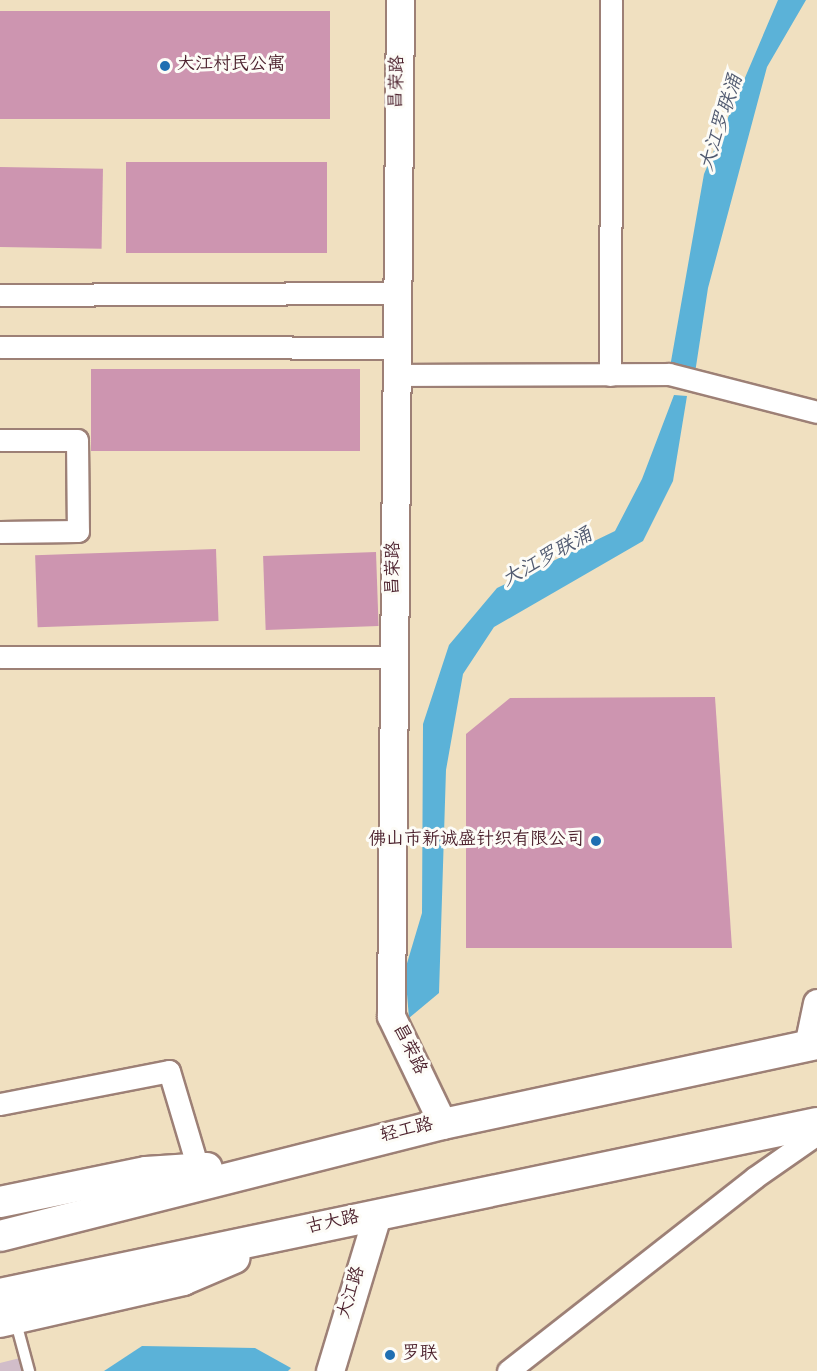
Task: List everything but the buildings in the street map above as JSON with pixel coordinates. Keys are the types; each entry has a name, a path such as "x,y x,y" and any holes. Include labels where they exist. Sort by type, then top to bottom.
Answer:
{"main road":[{"name":"轻工路","path":"0,1236 282,1162 443,1124 813,1045"},
{"path":"377,1215 817,1123"},
{"path":"0,1202 146,1172 282,1162"},
{"name":"古大路","path":"289,1234 377,1215"},
{"path":"0,1294 289,1234"},
{"path":"7,1321 183,1280 289,1234"}],"street":[{"name":"昌荣路","path":"400,0 391,1016 443,1124"},
{"path":"610,375 611,0"},
{"path":"0,295 398,293"},
{"path":"0,347 397,348"},
{"path":"397,375 669,374 817,412"},
{"path":"0,440 78,440 78,531 0,532"},
{"path":"0,657 394,657"},
{"path":"813,1045 817,1003"},
{"path":"0,1104 169,1071 198,1168"},
{"path":"508,1371 754,1178 817,1134"},
{"name":"大江路","path":"330,1371 377,1215"}],"lane":[{"path":"7,1321 29,1371"}],"shaded area":[{"path":"20,1358 29,1371 0,1371 0,1363"}],"water":[{"path":"778,0 806,0 767,67 708,288 695,373 670,367 704,174"},
{"path":"674,395 687,396 673,481 643,541 494,627 463,674 446,770 439,993 409,1018 405,970 422,913 423,724 449,645 497,588 615,531 642,479"},
{"path":"142,1346 255,1348 291,1368 288,1371 104,1371"}],"place":[{"name":"大江村民公寓","path":"165,66"},
{"name":"佛山市新诚盛针织有限公司","path":"596,841"},
{"name":"罗联","path":"390,1355"}],"water label":[{"name":"大江罗联涌","path":"723,123"},
{"name":"大江罗联涌","path":"548,559"}]}
